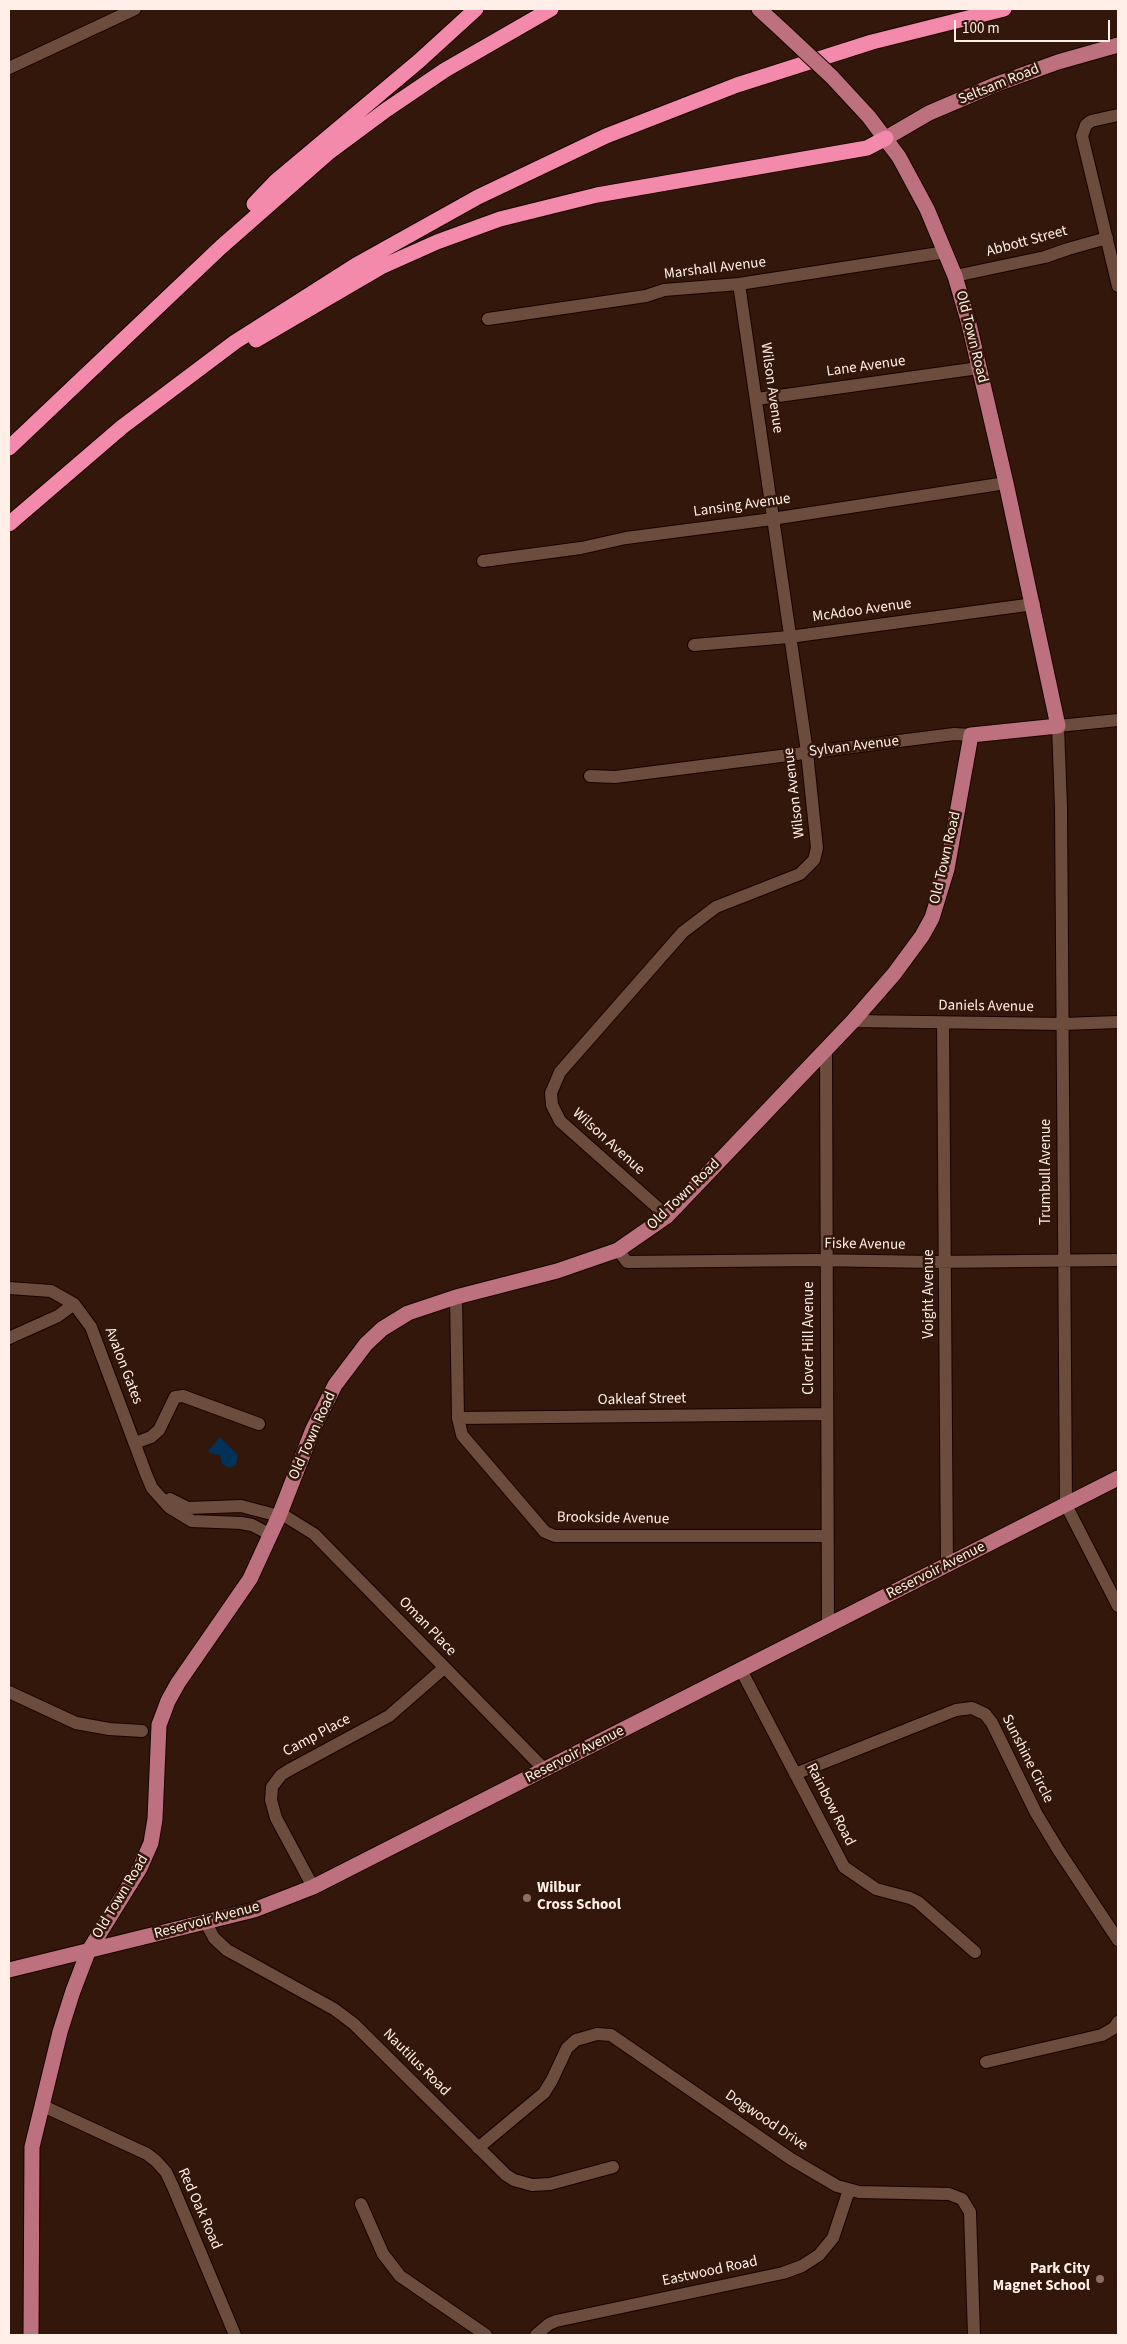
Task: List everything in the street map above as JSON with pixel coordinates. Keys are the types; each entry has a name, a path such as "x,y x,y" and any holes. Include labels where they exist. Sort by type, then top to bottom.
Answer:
{"highway":[{"path":"195,272 252,205 276,181 420,61 476,9"},
{"path":"9,448 273,199 357,131 445,70 551,9"},
{"path":"9,524 67,472 150,405 236,342 340,274 447,213 574,150 688,103 771,73 872,42 1004,9"},
{"path":"150,405 352,283 408,255 469,230 530,210 572,200 867,148 886,138"}],"main road":[{"name":"Old Town Road","path":"759,9 832,77 886,138 916,186 946,252 955,276 979,368 1034,604 1058,726"},
{"name":"Seltsam Road","path":"886,138 929,113 997,84 1058,62 1118,44"},
{"name":"Sylvan Avenue","path":"970,735 1058,726"},
{"name":"Old Town Road","path":"31,2335 32,2147 60,2032 88,1952 140,1868 151,1843 155,1819 159,1726 168,1701 178,1683 250,1579 280,1514 322,1409 335,1385 366,1344 382,1329 408,1313 456,1297 557,1271 618,1250 667,1216 853,1021 909,956 932,918 947,869 970,735"},
{"name":"Reservoir Avenue","path":"9,1970 254,1910 312,1887 1118,1478"}],"street":[{"path":"9,68 135,9"},
{"path":"1118,115 1095,119 1086,125 1083,130 1083,142 1118,286"},
{"name":"Abbott Street","path":"955,276 1045,257 1107,238"},
{"name":"Marshall Avenue","path":"488,319 646,296 664,290 739,284 946,252"},
{"name":"Wilson Avenue","path":"667,1216 560,1121 552,1105 553,1086 560,1072 676,940 694,923 716,907 800,874 814,860 817,834 807,752 739,284"},
{"name":"Lane Avenue","path":"757,399 979,368"},
{"name":"Lansing Avenue","path":"483,560 581,548 626,538 772,519 1006,483"},
{"name":"McAdoo Avenue","path":"694,645 790,637 1034,604"},
{"name":"Sylvan Avenue","path":"1058,726 1118,720"},
{"name":"Trumbull Avenue","path":"1058,726 1063,1024 1066,1505 1118,1606"},
{"name":"Sylvan Avenue","path":"590,776 615,777 954,734 970,735"},
{"name":"Daniels Avenue","path":"853,1021 1063,1024 1118,1022"},
{"name":"Voight Avenue","path":"943,1023 947,1565"},
{"name":"Clover Hill Avenue","path":"826,1050 825,1260 828,1626"},
{"name":"Fiske Avenue","path":"618,1250 627,1262 1118,1260"},
{"name":"Avalon Gates","path":"9,1288 51,1291 74,1304 91,1327 152,1488 162,1501 177,1513 192,1521 252,1525 271,1535"},
{"name":"Brookside Avenue","path":"456,1297 458,1418 460,1430 467,1442 545,1532 555,1536 826,1536"},
{"path":"9,1338 58,1316 74,1304"},
{"path":"134,1443 151,1437 160,1430 175,1397 183,1396 259,1424"},
{"name":"Oakleaf Street","path":"458,1418 827,1414"},
{"name":"Avalon Gates","path":"140,1457 162,1491 180,1506 188,1508 240,1506 280,1514"},
{"name":"Oman Place","path":"280,1514 314,1534 545,1770"},
{"name":"Camp Place","path":"312,1887 276,1818 271,1800 272,1786 281,1775 389,1716 444,1668"},
{"name":"Rainbow Road","path":"741,1670 844,1867 876,1889 918,1902 975,1952"},
{"path":"9,1692 76,1723 142,1731"},
{"name":"Sunshine Circle","path":"796,1774 956,1710 972,1708 985,1714 992,1723 1036,1812 1059,1851 1118,1940"},
{"name":"Nautilus Road","path":"206,1923 214,1938 227,1950 334,2009 350,2020 478,2148 506,2175 514,2180 532,2185 550,2184 613,2167"},
{"path":"986,2062 1102,2035 1114,2028 1118,2022"},
{"name":"Dogwood Drive","path":"478,2148 544,2093 567,2048 576,2040 586,2036 606,2034 790,2159 838,2186 859,2192 949,2194 962,2199 970,2212 974,2335"},
{"name":"Red Oak Road","path":"41,2105 147,2154 156,2160 166,2172 173,2187 235,2335"},
{"name":"Eastwood Road","path":"536,2335 549,2324 556,2321 783,2273 802,2266 819,2255 833,2238 849,2190"},
{"path":"361,2204 383,2254 400,2276 486,2335"}],"water":[{"path":"220,1437 238,1455 236,1465 229,1468 222,1464 220,1455 212,1454 208,1451"}],"place":[{"name":"Wilbur Cross School","path":"527,1898"},
{"name":"Park City Magnet School","path":"1100,2279"}]}
